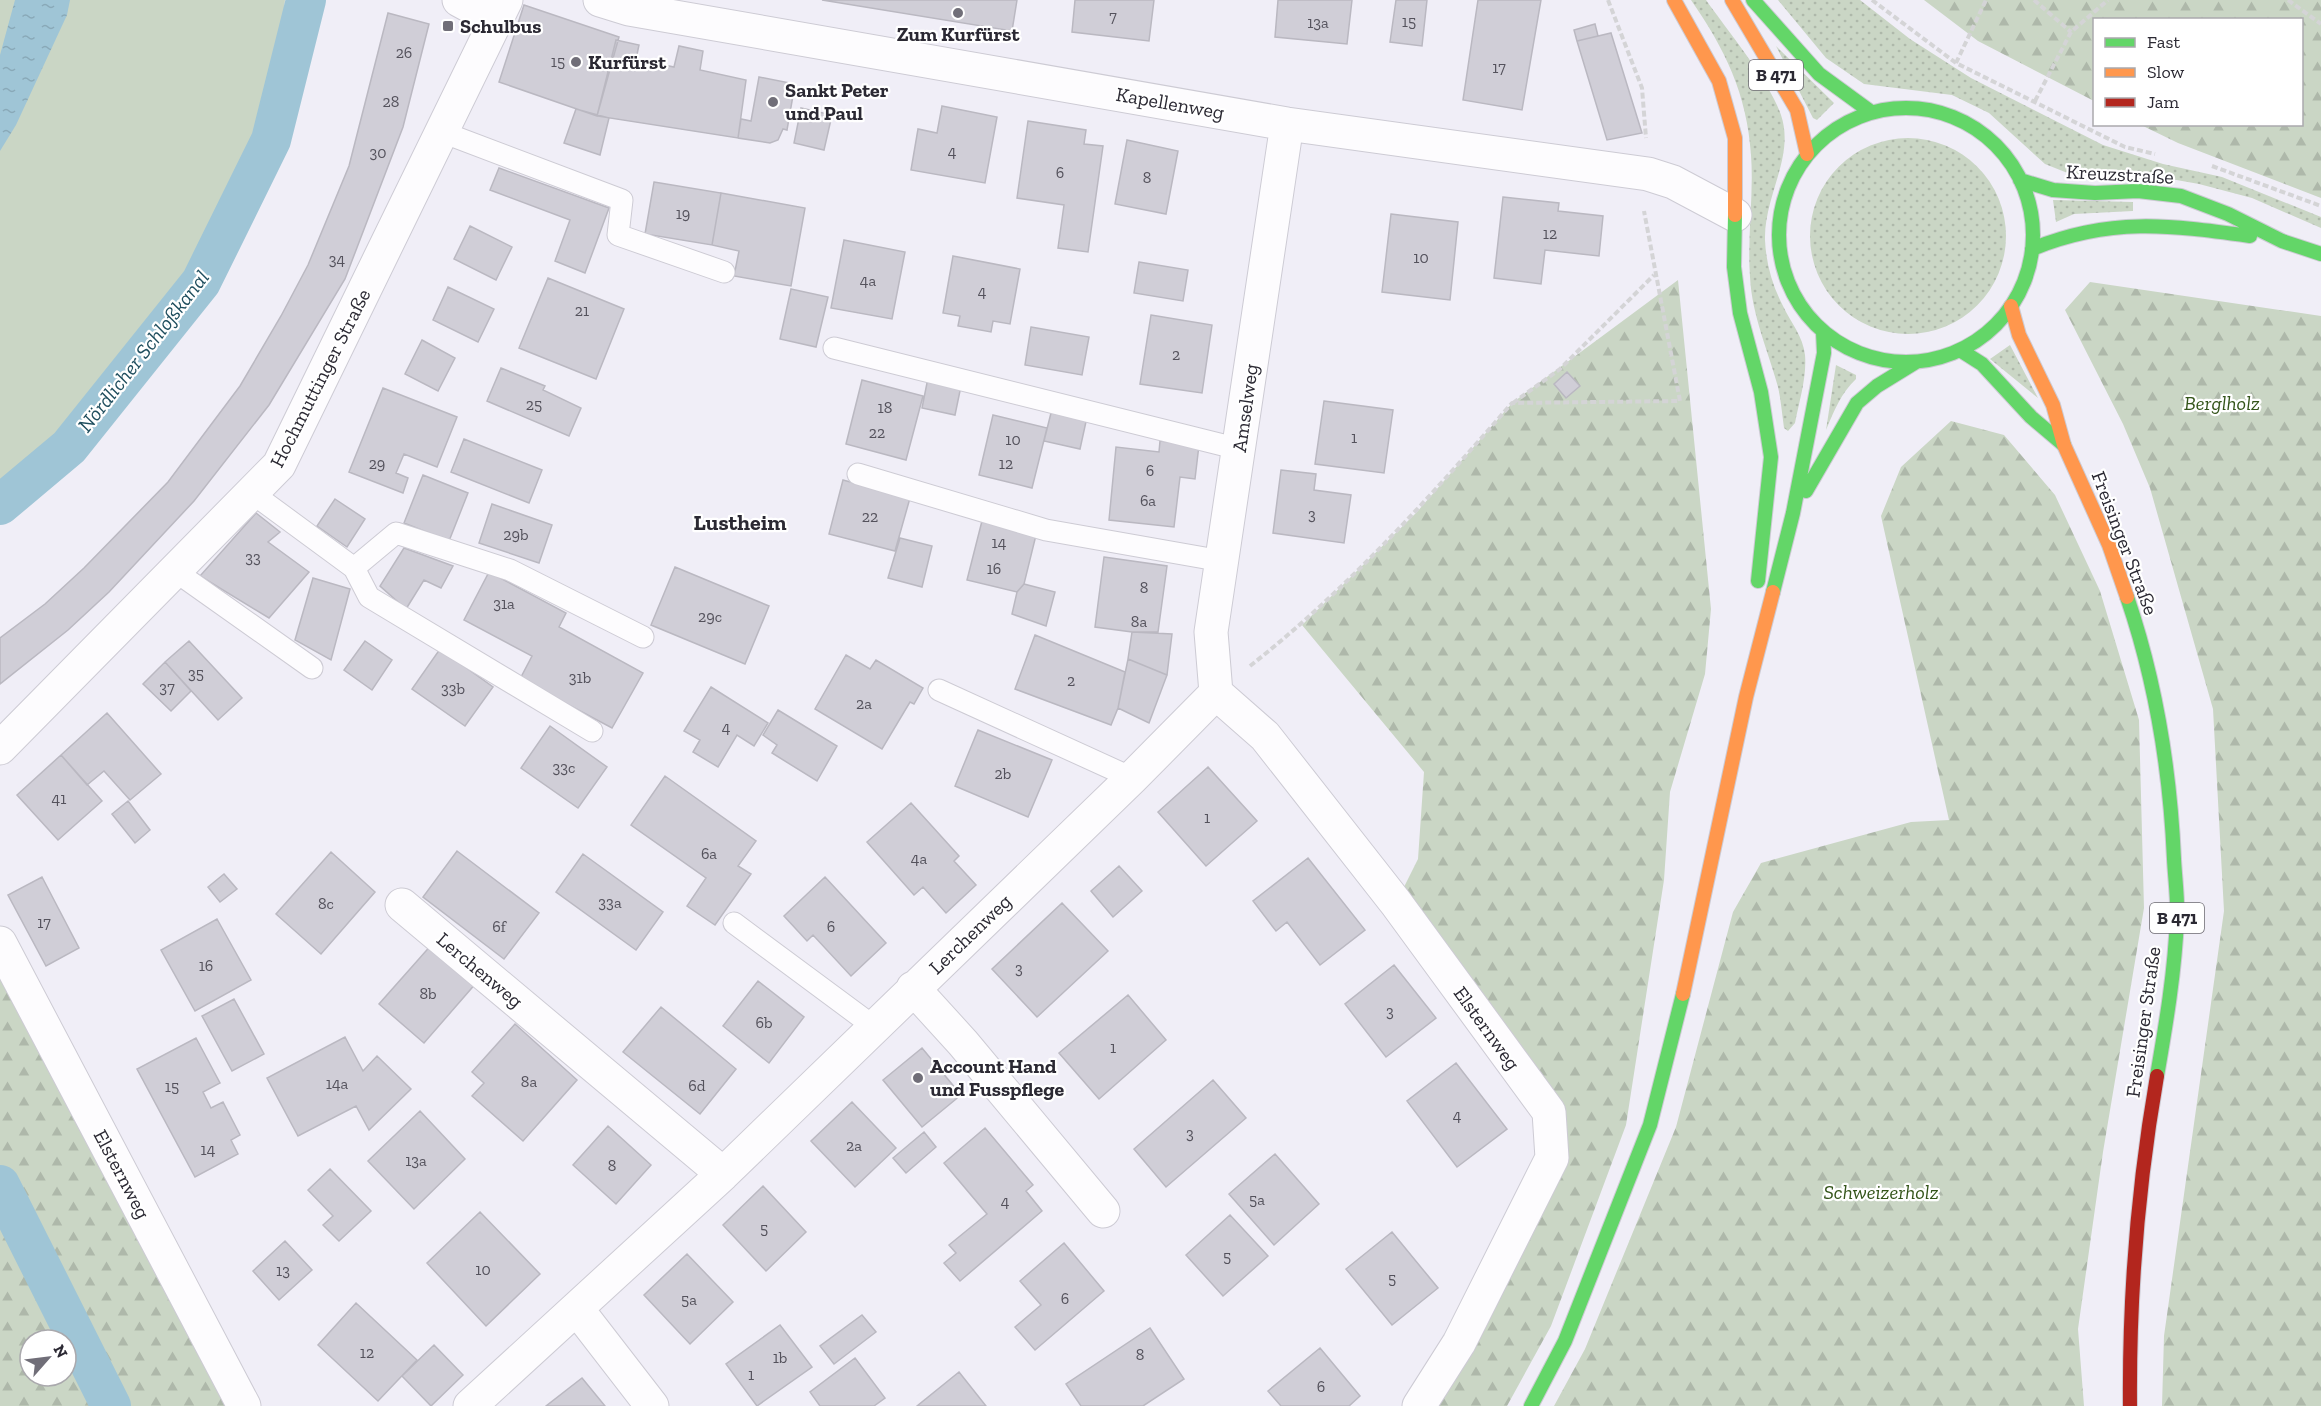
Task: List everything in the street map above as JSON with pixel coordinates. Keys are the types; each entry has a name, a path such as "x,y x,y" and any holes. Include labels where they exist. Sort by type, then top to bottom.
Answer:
{"main road":[{"path":"1674,0 1686,19 1722,92 1735,138 1734,267 1740,313 1761,392 1771,457 1746,697"},
{"name":"B 471","path":"1732,0 1797,110 1807,154"},
{"name":"B 471","path":"1753,0 1819,74 1871,112"},
{"path":"1906,107 1941,113 1973,127 2001,150 2020,180 2031,214 2032,249 2025,279 2011,306 1980,339 1939,358 1916,362 1891,361 1867,356 1843,346 1822,332 1797,302 1782,265 1779,226 1787,188 1807,154 1836,128 1871,112 1906,107"},
{"name":"Kreuzstraße","path":"2020,180 2053,190 2095,193 2138,191 2181,196 2229,214 2282,241 2321,254"},
{"name":"Kreuzstraße","path":"2032,249 2061,236 2098,228 2148,223 2282,241"},
{"name":"B 471","path":"2011,306 2019,335 2053,405 2064,445"},
{"path":"1531,1406 1565,1341 1650,1125 1681,1006 1746,697 1792,513 1824,353 1822,332"},
{"name":"B 471","path":"1960,350 1982,364 2031,417 2064,445"},
{"path":"1792,513 1857,403 1877,386 1916,362"},
{"name":"Freisinger Straße","path":"2064,445 2109,545 2146,654 2160,724 2172,811 2177,918 2167,1016 2149,1120 2136,1222 2129,1331 2130,1406"}],"street":[{"path":"459,0 501,10"},
{"name":"Kapellenweg","path":"600,0 629,9 1287,124 1648,174 1673,182 1735,215"},
{"name":"Hochmuttinger Straße","path":"0,748 279,465 501,10"},
{"name":"Amselweg","path":"1216,693 1211,632 1287,124"},
{"name":"Lerchenweg","path":"470,1406 723,1174 873,1026 1132,778 1216,693"},
{"name":"Elsternweg","path":"1216,693 1265,736 1396,903 1549,1113 1552,1158 1459,1343 1419,1406"},
{"name":"Lerchenweg","path":"402,905 723,1174"},
{"name":"Elsternweg","path":"0,943 244,1406"},
{"path":"913,988 963,1043 1103,1210"},
{"path":"577,1309 652,1406"}],"lane":[{"path":"442,132 622,200 618,235 724,272"},
{"path":"834,348 1239,449"},
{"path":"858,474 1046,530 1222,561"},
{"path":"252,493 354,568 369,597 592,731"},
{"path":"354,568 396,533 510,570 643,637"},
{"path":"175,571 312,668"},
{"path":"939,690 1132,778"},
{"path":"734,923 873,1026"}],"path":[{"path":"1872,0 1956,63 2125,147 2159,154"},
{"path":"1956,63 1986,0"},
{"path":"2034,0 2071,32"},
{"path":"2035,101 2071,32 2108,0"},
{"path":"2288,0 2321,24"},
{"path":"2204,165 2226,170 2321,206"},
{"path":"1216,693 1310,617 1416,513 1512,404 1560,369 1654,274"},
{"path":"1512,404 1680,401"}],"green space":[{"path":"0,0 285,0 271,140 201,282 69,447 0,505"},
{"path":"1691,0 1706,0 1768,87 1781,115 1784,146 1769,207 1765,240 1773,282 1802,342 1805,355 1804,381 1795,423 1788,431 1784,428 1778,387 1757,319 1751,291 1749,247 1752,170 1745,112 1724,54"},
{"path":"1778,0 1860,0 1910,39 1971,78 2103,145 2163,164 2222,177 2321,217 2321,228 2252,198 2199,184 2154,176 2070,174 2045,164 1989,113 1952,95 1864,84 1826,58"},
{"path":"1924,0 2321,0 2321,198 2178,143 2143,126 2303,126 2303,18 2093,18 2093,100 1978,41"},
{"path":"1776,46 1834,103 1817,120 1813,118"},
{"path":"1908,138 1936,142 1954,150 1970,160 1984,174 2002,208 2006,236 2002,264 1994,282 1984,298 1970,312 1936,330 1908,334 1880,330 1862,322 1846,312 1832,298 1814,264 1810,236 1814,208 1822,190 1832,174 1846,160 1880,142"},
{"path":"2053,200 2133,202 2133,211 2074,214 2056,222"},
{"path":"1678,280 1711,609 1705,674 1670,792 1664,880 1626,1125 1551,1326 1507,1406 1419,1406 1552,1158 1549,1113 1396,903 1418,859 1424,772 1302,625 1416,513 1512,403"},
{"name":"Berglholz","path":"2090,282 2321,316 2321,1406 2162,1406 2164,1336 2224,911 2213,709 2150,488 2123,424 2065,310"},
{"path":"2010,345 2038,398 1990,359"},
{"path":"1836,365 1856,375 1856,379 1842,396 1826,430"},
{"name":"Schweizerholz","path":"1951,421 2004,435 2055,495 2100,591 2139,720 2144,908 2103,1152 2078,1329 2084,1406 1554,1406 1585,1349 1676,1127 1733,912 1761,863 1911,822 1949,820 1881,516 1901,467"},
{"path":"0,943 244,1406 0,1406"}],"water":[{"path":"15,0 70,0 67,15 16,125 0,151 0,55"}],"building":[{"name":"Zum Kurfürst","path":"822,0 1017,0 1012,31"},
{"path":"1075,0 1154,0 1149,41 1072,32"},
{"path":"1278,0 1352,0 1347,44 1275,37"},
{"path":"1396,0 1427,0 1422,46 1390,42"},
{"path":"1478,0 1541,0 1522,110 1463,100"},
{"path":"524,5 619,37 597,116 499,82"},
{"path":"388,13 429,24 403,127 345,279 269,405 194,501 109,592 68,630 0,684 0,638 45,604 84,568 168,482 240,386 281,316 308,265 349,166"},
{"path":"1595,24 1598,36 1577,41 1574,30"},
{"path":"1611,33 1642,133 1607,140 1577,41"},
{"path":"616,40 639,45 636,59 674,67 679,46 703,51 700,70 746,80 738,138 597,116"},
{"name":"Sankt Peter und Paul","path":"759,77 795,84 787,130 783,129 778,140 770,143 738,138 741,119 751,121"},
{"path":"942,106 997,117 985,183 911,170 918,129 937,133"},
{"path":"801,108 832,115 824,150 794,143"},
{"path":"576,109 609,118 600,155 564,143"},
{"path":"1028,121 1086,130 1084,144 1103,146 1088,252 1058,248 1064,205 1017,198"},
{"path":"1127,140 1178,151 1166,214 1115,204"},
{"path":"499,168 609,208 585,273 555,261 570,220 490,190"},
{"path":"654,182 721,193 712,245 645,234"},
{"path":"721,193 805,208 791,286 734,276 739,251 712,245"},
{"path":"1503,197 1559,203 1558,211 1603,216 1599,256 1545,250 1541,284 1494,278"},
{"path":"1391,214 1458,222 1450,300 1382,292"},
{"path":"470,226 512,247 496,280 454,259"},
{"path":"844,240 905,252 892,319 831,308"},
{"path":"953,256 1020,269 1010,324 993,321 991,332 958,326 960,316 943,313"},
{"path":"1139,262 1188,270 1183,301 1134,293"},
{"path":"548,278 624,309 596,379 519,348"},
{"path":"448,287 494,309 478,342 433,320"},
{"path":"791,289 828,297 816,347 780,339"},
{"path":"1151,315 1212,325 1202,393 1140,384"},
{"path":"1031,327 1089,337 1082,375 1025,365"},
{"path":"422,340 455,358 438,391 405,374"},
{"path":"501,368 545,386 543,390 581,408 569,436 487,401"},
{"path":"1567,372 1580,386 1566,398 1554,384"},
{"path":"928,378 961,386 955,415 922,408"},
{"path":"862,380 923,396 906,460 846,444"},
{"path":"383,388 457,417 437,467 404,454 396,473 408,478 403,493 349,472"},
{"path":"1324,401 1393,410 1384,473 1315,464"},
{"path":"1052,409 1087,417 1080,449 1044,441"},
{"path":"993,415 1047,428 1032,488 979,475"},
{"path":"464,439 542,470 529,503 451,472"},
{"path":"1160,441 1199,445 1195,479 1180,477 1174,527 1109,520 1116,447 1159,452"},
{"path":"1281,470 1316,474 1314,490 1351,495 1344,543 1273,533"},
{"path":"423,475 468,493 449,541 404,523"},
{"path":"843,480 910,498 895,551 829,534"},
{"path":"335,499 365,519 347,547 317,526"},
{"path":"492,504 552,525 539,563 479,543"},
{"path":"256,513 280,532 268,542 309,572 269,618 200,576"},
{"path":"983,517 1037,531 1024,584 1017,592 967,580"},
{"path":"900,538 932,546 922,587 888,578"},
{"path":"404,548 453,566 441,588 424,580 406,609 380,586"},
{"path":"1104,557 1167,566 1158,632 1132,632 1095,627"},
{"path":"675,567 769,606 745,664 651,625"},
{"path":"489,572 566,613 559,627 643,673 612,728 520,679 532,656 464,620"},
{"path":"313,578 350,589 331,660 295,640"},
{"path":"1024,584 1055,592 1046,626 1012,614 1017,592"},
{"path":"1132,632 1172,634 1167,675 1128,659"},
{"path":"1035,635 1125,672 1118,708 1111,725 1015,689"},
{"path":"189,641 242,698 218,720 165,662"},
{"path":"365,641 392,660 372,690 344,670"},
{"path":"440,649 493,687 465,726 412,689"},
{"path":"846,655 870,669 876,660 923,688 914,704 910,702 882,749 815,709"},
{"path":"1128,659 1167,675 1149,723 1118,708"},
{"path":"165,662 191,691 171,711 143,684"},
{"path":"711,687 768,723 754,746 737,735 718,767 693,752 700,740 684,731"},
{"path":"778,710 837,746 817,781 772,753 777,745 763,735"},
{"path":"107,713 161,774 130,800 104,771 87,785 61,755"},
{"path":"550,726 607,767 578,808 521,768"},
{"path":"978,730 1052,760 1028,817 955,786"},
{"path":"61,755 102,801 58,840 17,795"},
{"path":"1208,767 1257,821 1206,866 1158,812"},
{"path":"665,776 756,841 738,866 751,874 715,925 687,906 706,878 631,825"},
{"path":"128,801 150,830 135,843 112,814"},
{"path":"911,803 959,856 954,861 976,885 946,913 923,887 914,895 867,842"},
{"path":"457,851 539,913 504,959 423,897"},
{"path":"331,852 375,892 321,954 276,914"},
{"path":"583,854 663,912 636,950 556,892"},
{"path":"1308,858 1365,930 1320,965 1287,922 1276,931 1253,901"},
{"path":"1119,866 1142,891 1113,917 1091,891"},
{"path":"224,874 237,889 220,902 208,887"},
{"path":"42,877 79,948 46,966 8,895"},
{"path":"825,877 886,943 851,976 813,935 807,941 784,916"},
{"path":"1062,903 1108,951 1037,1017 992,969"},
{"path":"217,919 251,980 195,1011 161,950"},
{"path":"433,943 477,982 424,1043 379,1004"},
{"path":"1394,965 1436,1018 1386,1057 1345,1004"},
{"path":"758,981 804,1017 769,1063 723,1026"},
{"path":"1128,995 1166,1040 1099,1099 1059,1053"},
{"path":"234,999 264,1054 232,1071 202,1016"},
{"path":"661,1007 736,1069 700,1114 623,1052"},
{"path":"515,1024 577,1080 523,1141 472,1096 484,1083 472,1072"},
{"path":"345,1037 363,1071 377,1056 411,1089 369,1130 356,1106 298,1136 267,1078"},
{"path":"196,1038 220,1083 203,1092 211,1108 223,1102 240,1135 231,1140 238,1154 195,1177 137,1069"},
{"path":"922,1048 961,1095 922,1127 883,1080"},
{"path":"1456,1063 1507,1129 1457,1167 1407,1101"},
{"path":"1213,1080 1246,1118 1166,1187 1134,1149"},
{"path":"852,1102 896,1148 855,1187 811,1141"},
{"path":"420,1111 465,1159 414,1209 368,1161"},
{"path":"608,1126 651,1165 616,1204 573,1165"},
{"path":"985,1128 1033,1185 1026,1191 1042,1211 960,1281 944,1263 956,1253 949,1245 987,1214 944,1163"},
{"path":"924,1132 936,1147 906,1173 893,1158"},
{"path":"1275,1154 1319,1204 1274,1245 1229,1194"},
{"path":"330,1169 371,1211 339,1241 323,1225 333,1216 308,1190"},
{"path":"763,1186 806,1232 766,1271 723,1225"},
{"path":"480,1212 540,1274 486,1326 427,1263"},
{"path":"1230,1215 1268,1256 1223,1296 1186,1255"},
{"path":"1392,1232 1438,1288 1392,1325 1346,1269"},
{"path":"285,1241 312,1270 279,1300 253,1271"},
{"path":"1064,1243 1104,1291 1035,1350 1015,1327 1041,1305 1020,1281"},
{"path":"687,1254 733,1302 690,1344 644,1295"},
{"path":"356,1303 417,1360 378,1401 318,1345"},
{"path":"862,1315 876,1332 834,1364 820,1346"},
{"path":"780,1325 812,1367 757,1406 726,1364"},
{"path":"1150,1328 1184,1379 1143,1406 1081,1406 1066,1384"},
{"path":"434,1345 463,1375 431,1406 402,1376"},
{"path":"1320,1348 1360,1396 1349,1406 1281,1406 1268,1391"},
{"path":"855,1358 885,1398 874,1406 820,1406 810,1392"},
{"path":"959,1372 986,1406 917,1406"},
{"path":"582,1378 605,1406 546,1406"}],"waterway":[{"name":"Nördlicher Schloßkanal","path":"0,505 69,447 201,282 271,140 306,0"},
{"path":"0,1185 111,1406"}],"traffic: fast":[{"path":"1753,0 1819,74 1871,112"},
{"path":"1906,108 1931,111 1954,118 1966,123 1996,145 2018,175 2023,187 2030,210 2033,235 2030,260 2023,283 2018,295 1996,325 1966,347 1954,352 1931,359 1906,362 1881,359 1858,352 1846,347 1816,325 1794,295 1789,283 1782,260 1779,235 1782,210 1789,187 1794,175 1816,145 1846,123 1858,118 1881,111 1906,108"},
{"path":"2020,180 2053,190 2095,193 2138,191 2181,196 2228,214 2282,241 2321,254"},
{"path":"1735,215 1734,267 1740,313 1761,392 1771,457 1758,581"},
{"path":"2032,249 2088,232 2140,226 2193,229 2250,236"},
{"path":"1773,592 1793,513 1824,353 1823,332"},
{"path":"1960,350 1982,364 2031,417 2064,445"},
{"path":"1806,491 1857,403 1877,386 1916,362"},
{"path":"2127,597 2146,661 2160,726 2169,792 2177,896 2172,978 2157,1076"},
{"path":"1531,1406 1565,1341 1650,1125 1683,994"}],"traffic: slow":[{"path":"1674,0 1719,81 1735,138 1735,215"},
{"path":"1732,0 1797,110 1807,154"},
{"path":"2011,306 2019,335 2053,405 2064,445 2109,545 2127,597"},
{"path":"1683,994 1746,697 1773,592"}],"traffic: jam":[{"path":"2130,1406 2131,1323 2136,1240 2157,1076"}],"place":[{"name":"Zum Kurfürst","path":"958,13"},
{"name":"Schulbus","path":"448,26"},
{"name":"Kurfürst","path":"576,62"},
{"name":"Sankt Peter und Paul","path":"773,102"},
{"name":"Account Hand und Fusspflege","path":"918,1078"}],"district":[{"name":"Lustheim","path":"740,522"}]}
